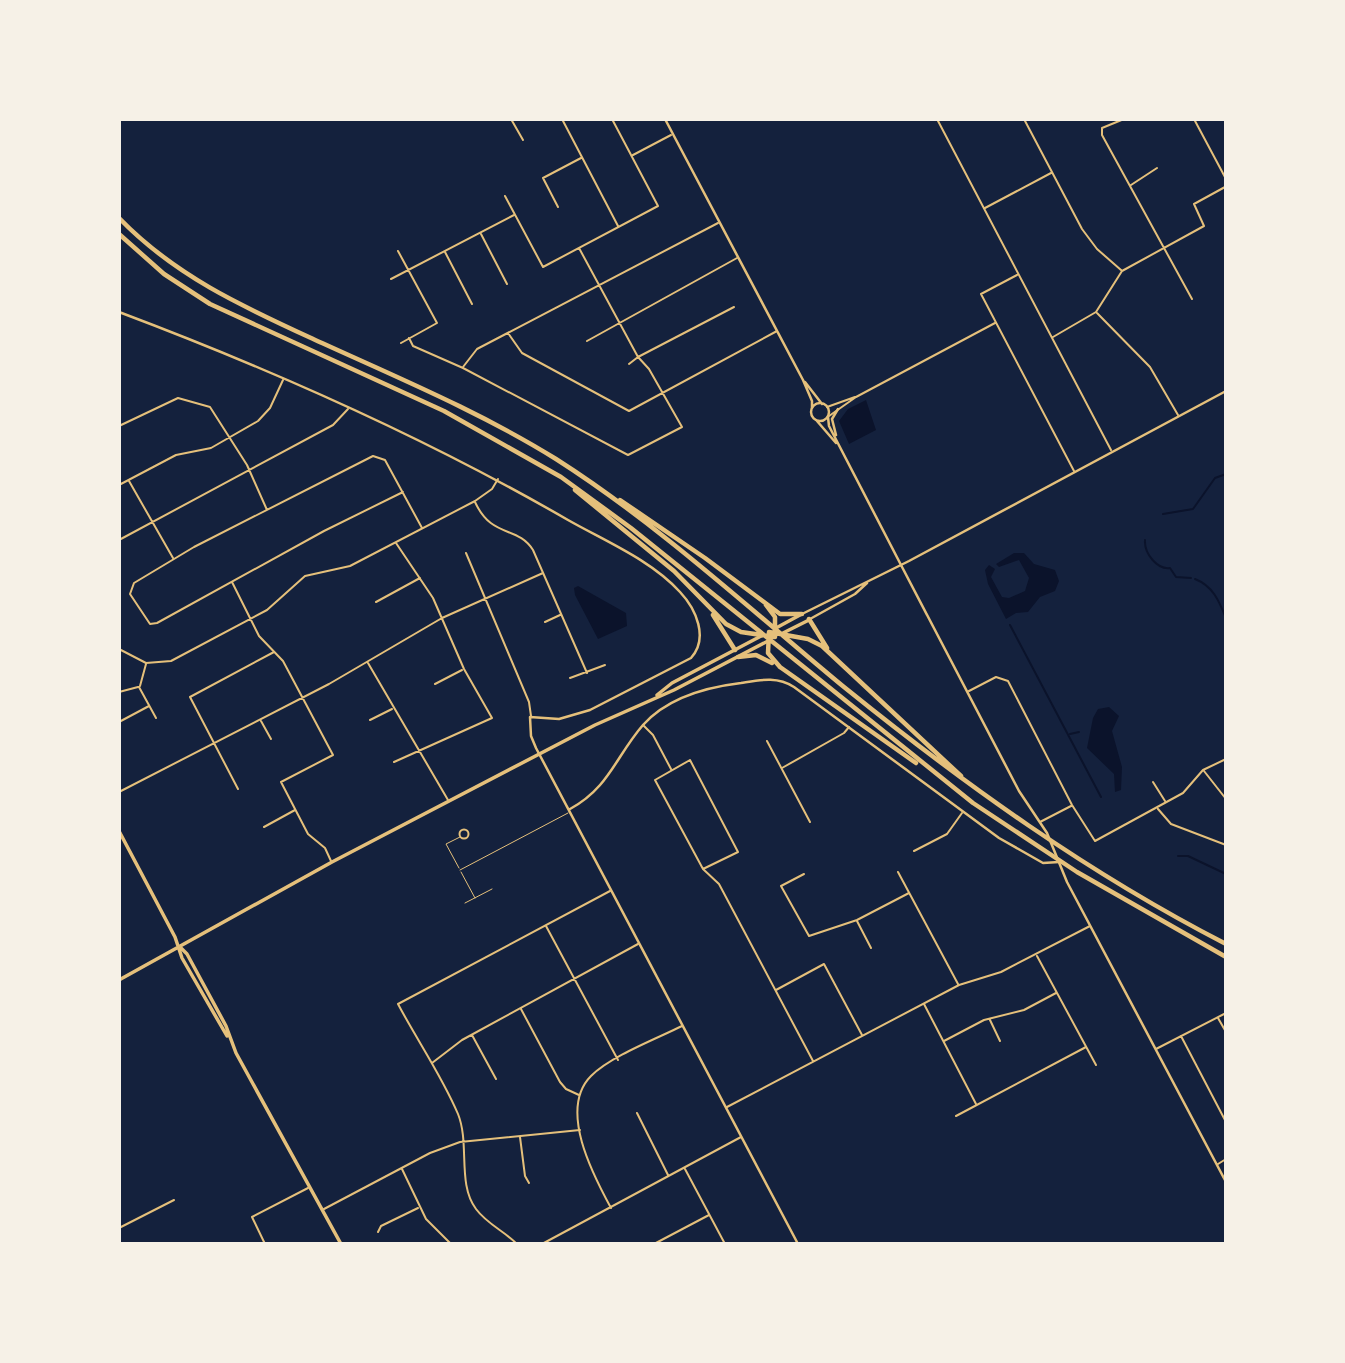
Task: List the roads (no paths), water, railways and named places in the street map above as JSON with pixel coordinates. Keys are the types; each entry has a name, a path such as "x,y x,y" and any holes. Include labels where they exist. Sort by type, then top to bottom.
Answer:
{"highway":[{"path":"119,218 159,255 212,291 472,412 571,470 681,541 782,615 802,614"},
{"path":"119,234 164,274 210,304 461,419 561,477 631,528 965,797"},
{"path":"571,470 629,511 974,789 1071,855 1226,944"},
{"path":"561,477 668,567 730,626 808,639 832,654 974,789"},
{"path":"702,600 735,650"},
{"path":"766,604 774,614 769,656 779,667"},
{"path":"809,619 832,654"},
{"path":"738,657 759,656 779,667 1039,848 1226,957"}],"main road":[{"path":"119,980 332,862 539,754 738,657 802,614"},
{"path":"656,697 672,683 735,650 809,619"},
{"path":"119,831 220,1029 229,1039 341,1244"}],"street":[{"path":"511,119 523,141"},
{"path":"562,119 619,227"},
{"path":"505,196 543,267 658,206 612,119"},
{"path":"664,119 803,380 813,401 811,414 838,445"},
{"path":"937,119 1111,451"},
{"path":"1024,119 1089,240 1122,271"},
{"path":"1124,119 1102,128 1130,186 1192,299"},
{"path":"1194,119 1226,179"},
{"path":"632,156 673,134"},
{"path":"558,207 543,178 582,158"},
{"path":"1130,186 1157,168"},
{"path":"984,209 1052,172"},
{"path":"1052,338 1096,312 1122,271 1204,226 1194,204 1225,187"},
{"path":"391,279 515,215"},
{"path":"463,368 477,349 719,222"},
{"path":"480,233 507,284"},
{"path":"409,338 413,346 463,368 628,455 682,427 649,369 638,357 579,248"},
{"path":"398,251 437,323 401,343"},
{"path":"445,251 472,304"},
{"path":"587,341 738,258"},
{"path":"1018,274 981,295 1074,471"},
{"path":"629,364 734,307"},
{"path":"119,312 349,408 498,479 631,554 678,590 697,620 701,634 698,649 689,660 581,713 559,719 530,717"},
{"path":"1096,312 1150,367 1178,416"},
{"path":"816,421 828,417 856,397 996,323"},
{"path":"508,333 522,353 629,411 777,331"},
{"path":"119,485 176,455 202,451 265,415 276,399 283,380"},
{"path":"803,380 827,407 856,397"},
{"path":"802,614 867,583 1226,391"},
{"path":"119,426 172,400 183,398 210,407 230,436 268,511"},
{"path":"812,408 822,404"},
{"path":"827,407 828,426 836,438"},
{"path":"119,540 333,425 349,408"},
{"path":"838,409 832,423 838,445 1019,791 1040,822 1090,926 1226,1182"},
{"path":"403,492 157,623 150,624 131,594 130,588 173,559 373,456 385,460 403,492 422,528"},
{"path":"119,649 146,663 159,664 250,619 279,601 305,576 350,566 475,501 492,489 498,479"},
{"path":"128,480 173,559"},
{"path":"475,501 487,522 530,545 587,673"},
{"path":"394,762 492,718 464,669 442,618 396,543"},
{"path":"466,553 529,702 531,736 539,754 798,1244"},
{"path":"119,792 368,663 442,618 543,573"},
{"path":"376,602 420,579"},
{"path":"232,581 259,636 283,662 333,755 281,782 308,834 325,848 332,862"},
{"path":"809,619 855,594 867,583"},
{"path":"545,622 561,615"},
{"path":"238,789 190,697 274,652"},
{"path":"146,663 139,687 156,718"},
{"path":"368,663 417,751 449,801"},
{"path":"570,678 605,665"},
{"path":"435,684 464,669"},
{"path":"967,692 1003,677 1072,805 1095,841 1182,793 1203,770 1226,759"},
{"path":"569,811 599,789 643,725 664,708 713,687 768,679 794,687 999,838 1041,862 1059,862"},
{"path":"119,692 139,687"},
{"path":"119,722 149,705"},
{"path":"370,720 393,708"},
{"path":"261,720 271,738"},
{"path":"643,725 653,735 671,770"},
{"path":"782,768 844,733 849,727"},
{"path":"767,741 810,822"},
{"path":"703,869 738,852 690,760 655,779 703,869 719,884 813,1061"},
{"path":"1203,770 1226,799"},
{"path":"1153,782 1166,803"},
{"path":"1040,822 1072,805"},
{"path":"1158,808 1171,824 1226,845"},
{"path":"264,827 296,810"},
{"path":"914,851 947,834 963,812"},
{"path":"898,872 959,985"},
{"path":"804,874 781,886 809,936 857,920 909,893"},
{"path":"517,1244 496,1228 471,1200 465,1178 465,1141 458,1115 398,1004 611,891"},
{"path":"857,920 871,948"},
{"path":"546,925 618,1060"},
{"path":"726,1108 959,985 1001,972 1090,926"},
{"path":"430,1064 471,1034 639,944"},
{"path":"1037,955 1096,1065"},
{"path":"775,990 824,964 862,1035"},
{"path":"944,1041 989,1019 1024,1010 1057,992"},
{"path":"923,1003 976,1105"},
{"path":"520,1007 560,1082 566,1089 580,1096"},
{"path":"1156,1049 1226,1013"},
{"path":"1217,1017 1226,1032"},
{"path":"989,1019 1000,1041"},
{"path":"611,1208 587,1163 580,1130 580,1096 592,1075 682,1026"},
{"path":"471,1034 496,1079"},
{"path":"1181,1037 1226,1122"},
{"path":"956,1116 1086,1047"},
{"path":"637,1113 669,1176"},
{"path":"323,1209 430,1153 465,1141 580,1130"},
{"path":"520,1136 525,1176 529,1183"},
{"path":"542,1244 741,1137"},
{"path":"1217,1164 1226,1160"},
{"path":"401,1168 432,1228 451,1244"},
{"path":"685,1168 725,1244"},
{"path":"265,1244 252,1217 311,1187"},
{"path":"119,1228 174,1200"},
{"path":"378,1232 381,1226 419,1207"},
{"path":"654,1244 709,1214"},
{"path":"443,1244 447,1240"}],"lane":[{"path":"460,870 569,811"},
{"path":"460,837 446,844 475,898"},
{"path":"465,904 492,889"}],"water":[{"path":"866,400 876,430 849,444 839,421 848,409"},
{"path":"1014,553 1024,553 1034,564 1055,570 1059,581 1055,591 1040,597 1028,612 1016,613 1006,619 988,584 985,570 989,565 995,569 991,577 1002,597 1009,598 1025,591 1029,578 1019,560 999,567 996,564"},
{"path":"578,586 626,613 627,626 598,639 575,595 574,588"},
{"path":"1109,707 1119,716 1112,731 1122,767 1121,790 1115,792 1114,774 1087,748 1093,718 1098,709"}],"waterway":[{"path":"1163,514 1193,509 1215,478 1226,474"},
{"path":"1145,540 1149,556 1157,564 1170,568 1176,577 1191,578"},
{"path":"1195,579 1211,590 1226,618"},
{"path":"1010,625 1101,797"},
{"path":"1070,734 1079,732"},
{"path":"1178,856 1188,856 1226,874"}]}
